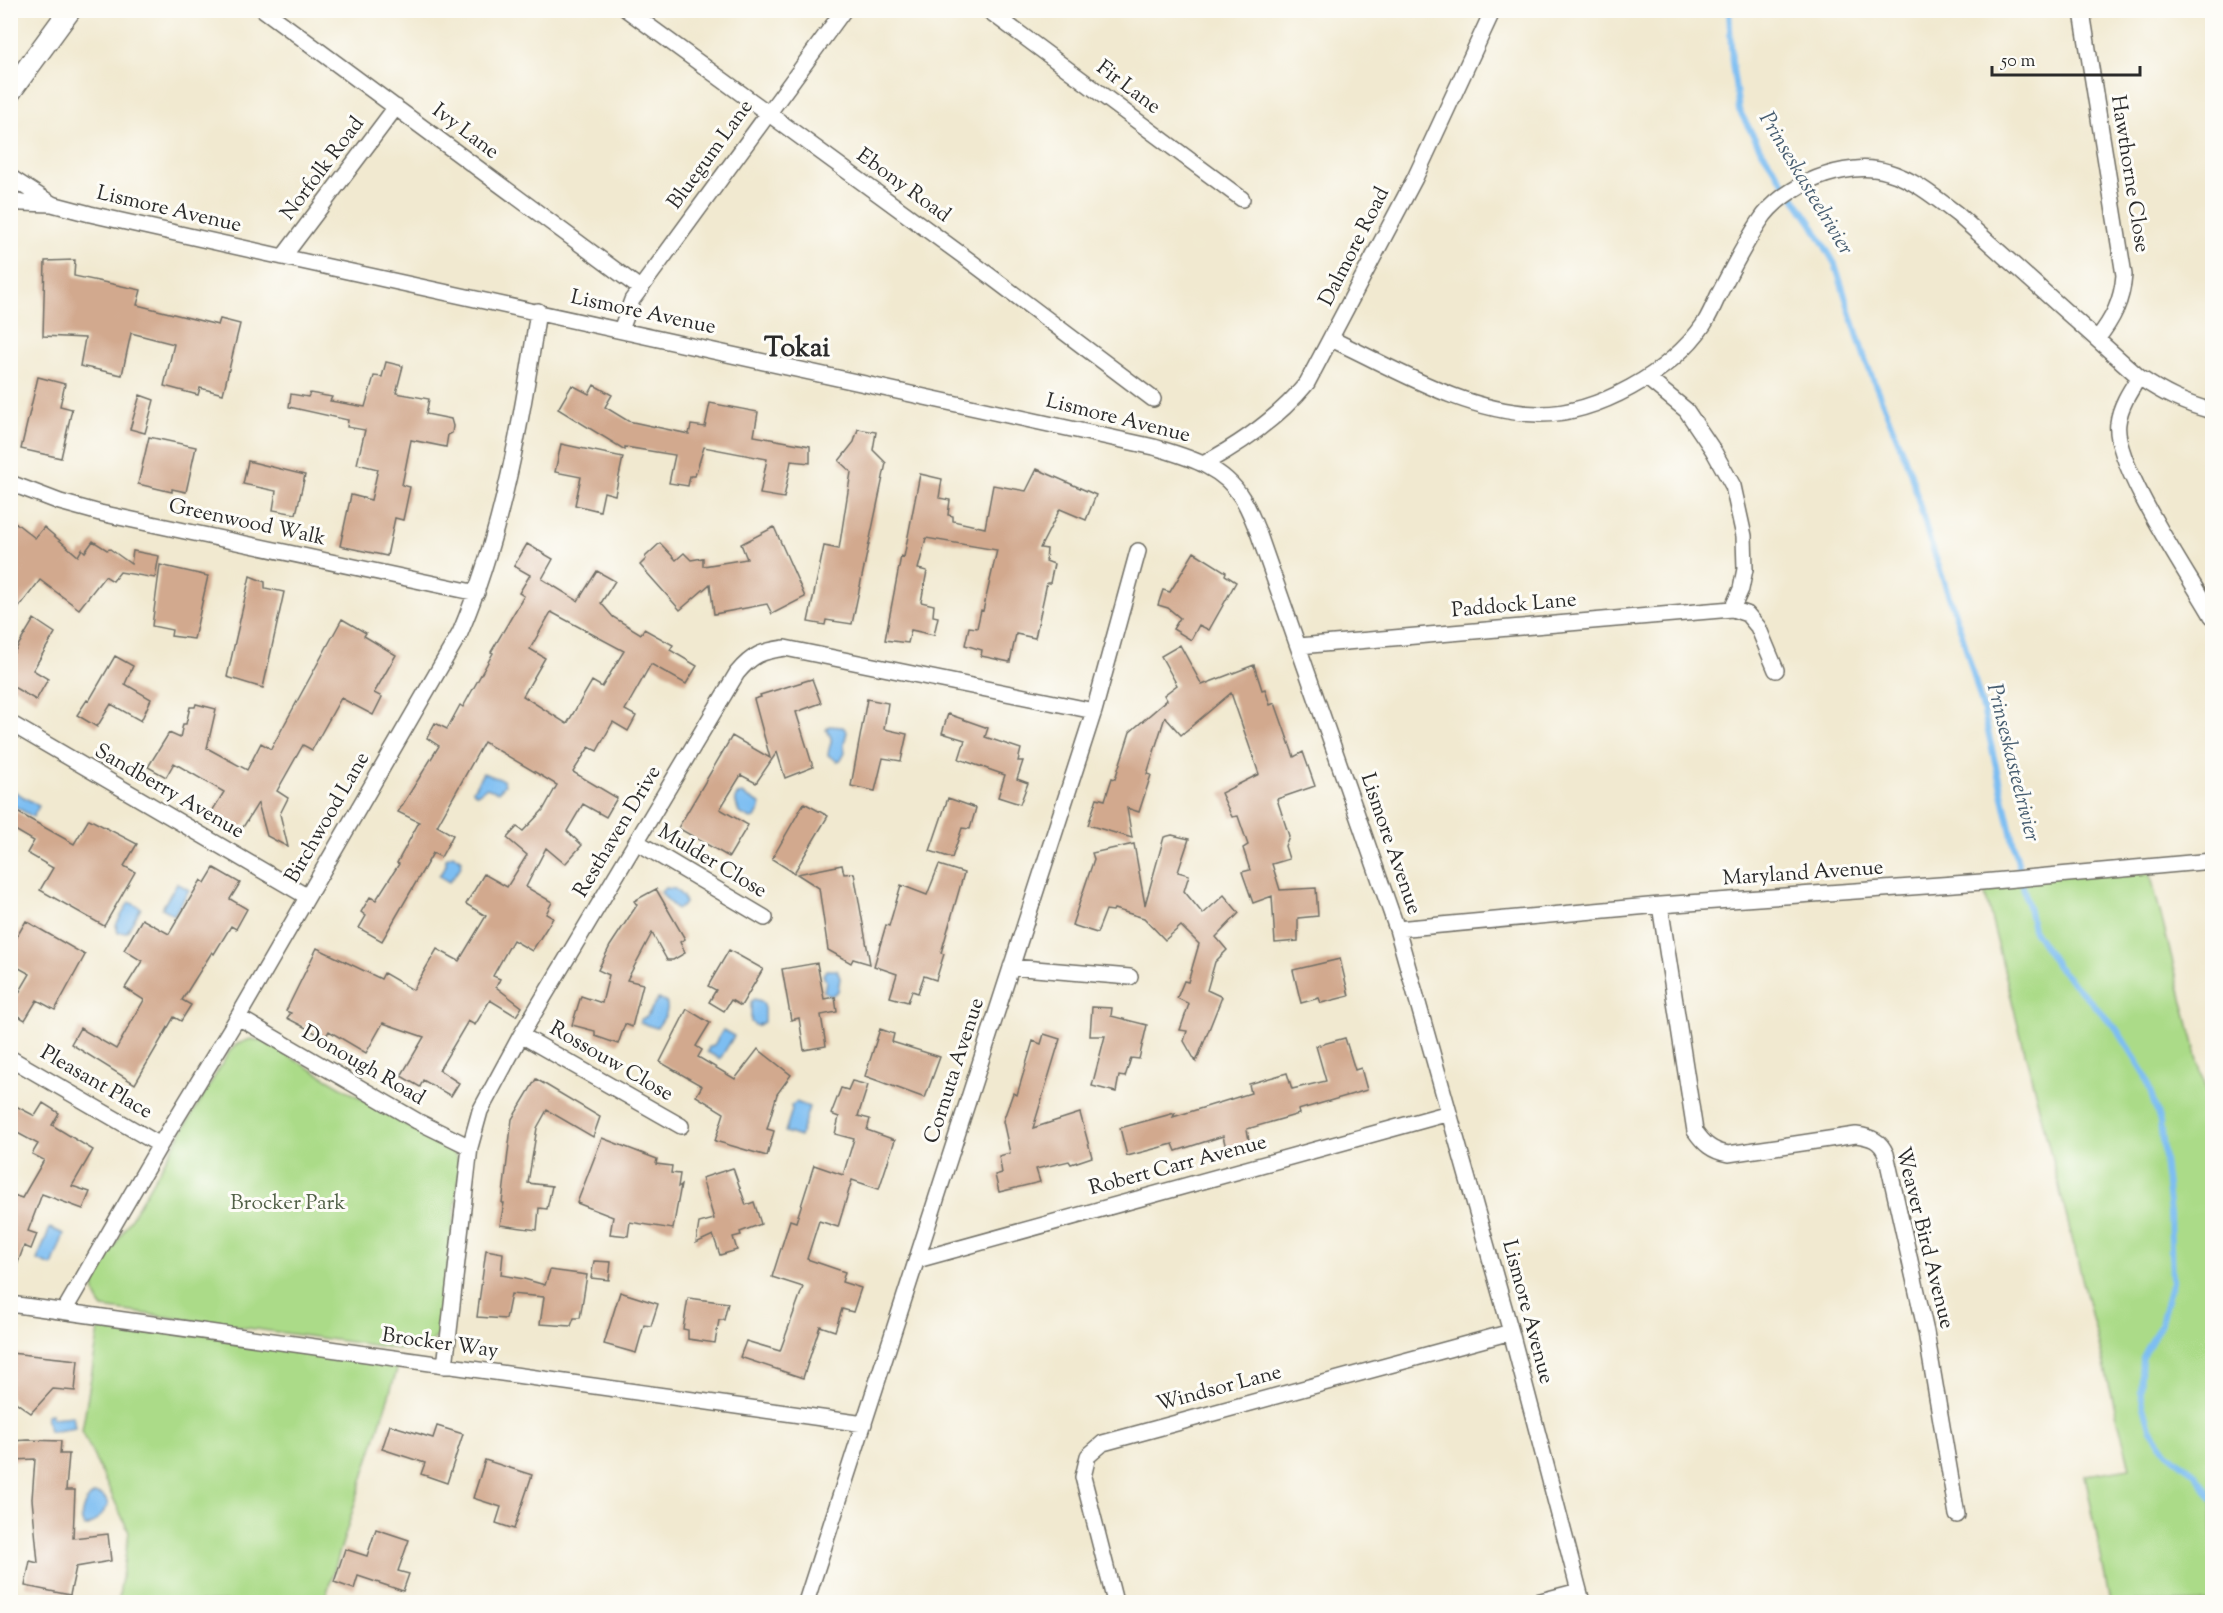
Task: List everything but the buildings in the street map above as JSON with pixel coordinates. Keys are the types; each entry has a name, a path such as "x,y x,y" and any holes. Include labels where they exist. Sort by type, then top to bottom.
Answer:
{"main road":[{"path":"10,92 70,10"}],"street":[{"name":"Ivy Lane","path":"264,10 641,289"},
{"name":"Ebony Road","path":"627,10 970,261 1153,399"},
{"name":"Bluegum Lane","path":"621,330 627,310 641,289 844,10"},
{"name":"Fir Lane","path":"988,10 1242,199"},
{"name":"Dalmore Road","path":"1205,464 1225,452 1292,401 1307,383 1415,177 1493,10"},
{"name":"Hawthorne Close","path":"2080,10 2124,275 2122,293 2116,311 2097,339"},
{"name":"Norfolk Road","path":"283,257 396,107"},
{"path":"1331,339 1458,398 1502,410 1538,414 1570,411 1601,400 1647,378 1676,355 1704,325 1740,255 1769,208 1823,175 1844,170 1864,169 1887,171 1931,195 1996,248 2139,377 2164,394 2212,411"},
{"name":"Lismore Avenue","path":"10,177 52,204"},
{"name":"Lismore Avenue","path":"10,200 22,203 52,204 283,257 1154,447 1205,464 1235,488 1243,499 1258,532 1396,929 1511,1332 1581,1597"},
{"name":"Birchwood Lane","path":"64,1311 160,1145 238,1017 460,633 477,593 492,547 525,402 538,311"},
{"path":"2139,377 2121,410 2117,424 2118,439 2134,484 2212,616"},
{"path":"1647,378 1686,410 1734,486 1744,536 1745,569 1741,589 1732,609 1747,614 1758,627 1776,670"},
{"name":"Greenwood Walk","path":"10,483 100,513 477,593"},
{"name":"Cornuta Avenue","path":"806,1602 1094,711 1138,551"},
{"name":"Paddock Lane","path":"1299,646 1732,609"},
{"name":"Resthaven Drive","path":"445,1366 470,1146 480,1111 520,1035 737,673 750,658 768,650 785,648 1094,711"},
{"name":"Sandberry Avenue","path":"10,723 306,896"},
{"name":"Mulder Close","path":"637,842 765,918"},
{"name":"Maryland Avenue","path":"1396,929 1660,905 2005,880 2212,861"},
{"name":"Weaver Bird Avenue","path":"1660,905 1695,1131 1704,1144 1716,1152 1728,1154 1856,1135 1869,1136 1882,1145 1886,1154 1926,1332 1957,1515"},
{"path":"1011,967 1130,977"},
{"name":"Donough Road","path":"238,1017 417,1121 470,1146"},
{"name":"Rossouw Close","path":"520,1035 681,1126"},
{"name":"Pleasant Place","path":"10,1058 160,1145"},
{"name":"Robert Carr Avenue","path":"917,1260 1449,1113"},
{"name":"Brocker Way","path":"10,1304 864,1424"},
{"name":"Windsor Lane","path":"1115,1602 1083,1477 1088,1456 1103,1443 1511,1332"},
{"path":"1537,1602 1581,1597"}],"green space":[{"path":"2148,865 2212,1115 2212,1602 2110,1602 2085,1475 2130,1468 1982,882"},
{"name":"Brocker Park","path":"251,1039 263,1041 454,1153 461,1164 439,1333 426,1346 408,1350 103,1308 98,1301 95,1294 95,1279 229,1052 237,1044"},
{"path":"101,1317 400,1360 324,1602 118,1602 129,1532 82,1431"}],"water":[{"path":"829,726 843,727 847,732 844,744 845,753 841,760 837,761 828,755 831,740 826,730"},
{"path":"483,773 503,780 505,785 498,792 486,788 477,794 473,790"},
{"path":"12,790 39,806 33,817 11,804"},
{"path":"742,794 760,804 755,818 751,819 739,813 735,799 737,795"},
{"path":"453,855 462,860 460,868 449,882 439,876 446,865 446,858"},
{"path":"177,883 189,890 174,915 162,908"},
{"path":"665,888 675,889 683,897 685,903 682,907 677,909 668,901 661,892"},
{"path":"129,902 141,908 127,932 118,933 116,925"},
{"path":"826,970 837,970 840,978 838,991 831,996 824,991 826,981 823,975"},
{"path":"658,999 666,1002 667,1009 657,1028 640,1023 640,1020 647,1016"},
{"path":"754,999 761,1001 764,1005 764,1022 757,1026 751,1022 751,1002"},
{"path":"723,1030 734,1036 720,1059 707,1052"},
{"path":"796,1102 809,1107 800,1137 785,1132 792,1110 791,1106"},
{"path":"50,1228 64,1234 52,1266 37,1260"},
{"path":"51,1414 52,1418 73,1416 75,1428 49,1432 46,1415"},
{"path":"94,1494 103,1496 108,1505 95,1521 85,1527 82,1519 83,1509 87,1500"}],"waterway":[{"name":"Prinseskasteelrivier","path":"1729,10 1732,63 1739,110 1760,148 1812,224 1835,264 1865,359 1910,471 1930,541 1962,634 1983,709 2033,929 2057,966 2116,1028 2144,1072 2160,1122 2170,1214 2172,1281 2161,1323 2142,1359 2140,1391 2150,1428 2167,1452 2196,1474 2212,1498"}],"district":[{"name":"Tokai","path":"797,349"}]}
